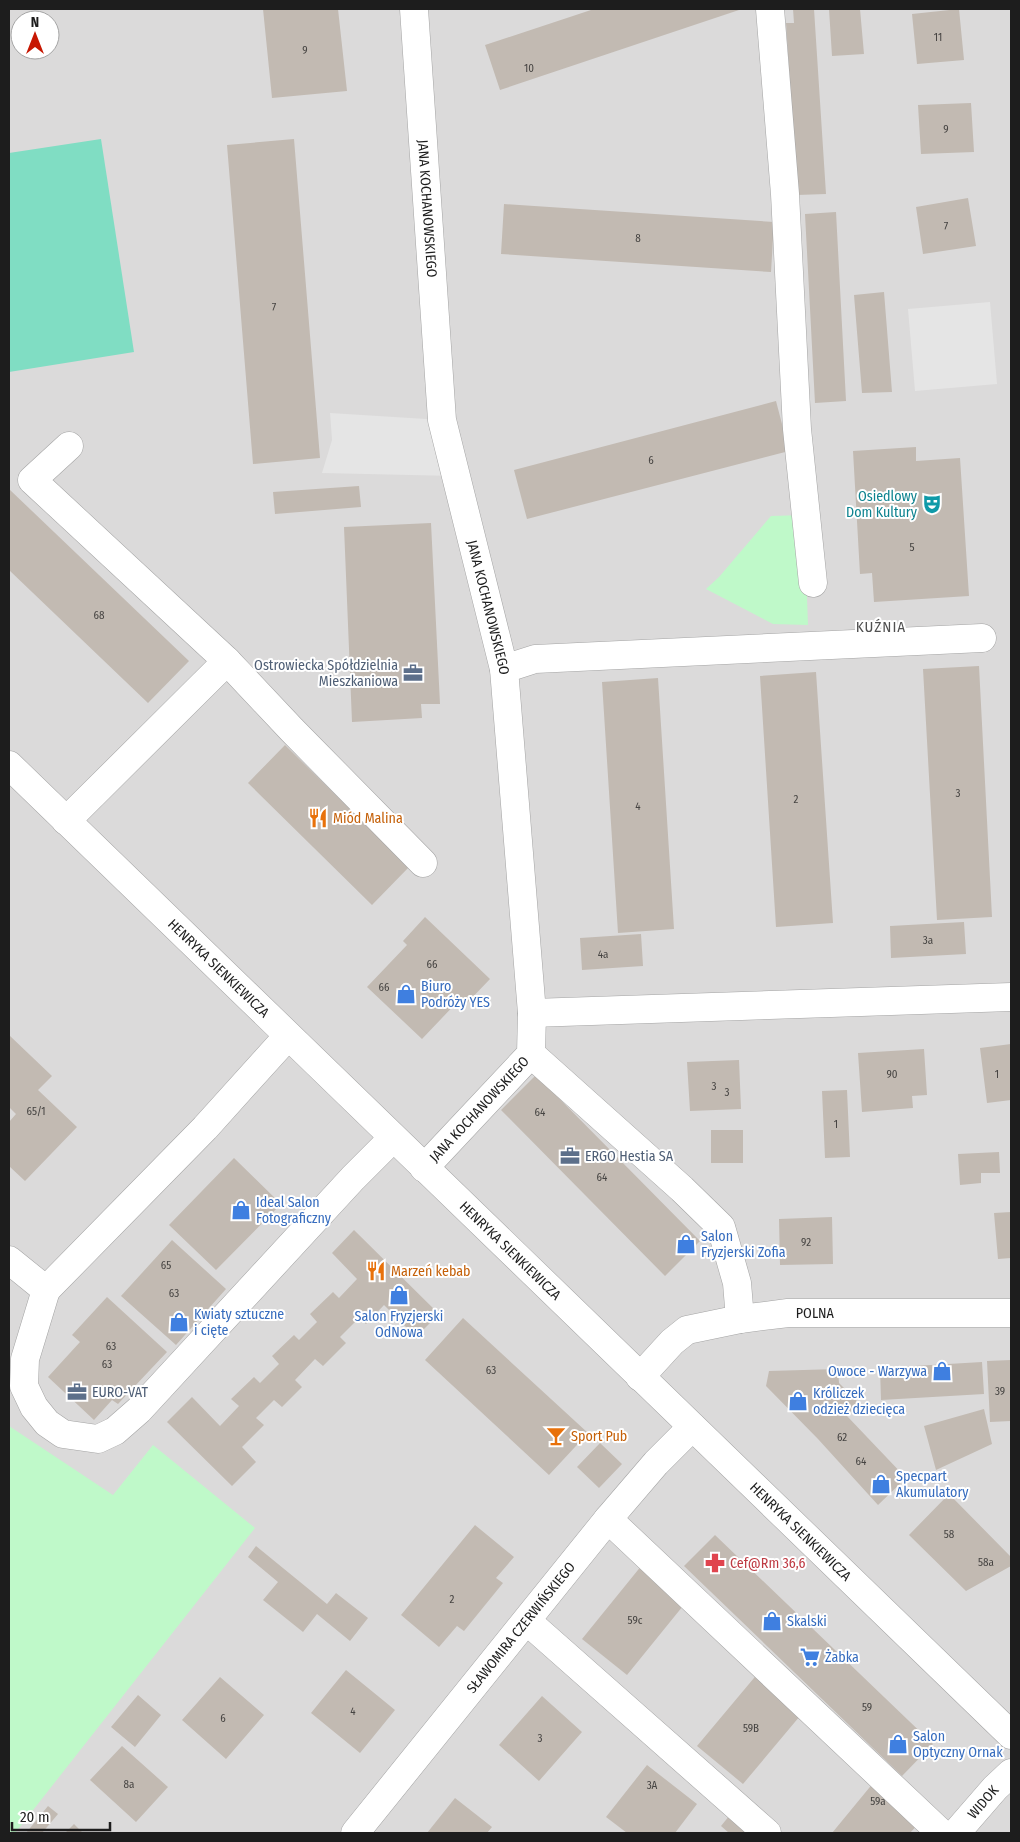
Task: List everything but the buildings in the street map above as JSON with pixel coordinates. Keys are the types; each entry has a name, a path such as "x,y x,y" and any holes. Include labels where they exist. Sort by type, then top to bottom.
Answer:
{"street":[{"name":"JANA KOCHANOWSKIEGO","path":"414,9 442,420 504,669 532,1013 531,1054 424,1168"},
{"path":"770,9 785,194 797,429 813,583"},
{"path":"69,446 32,480 227,660 292,730 423,863"},
{"path":"504,669 535,659 982,638"},
{"path":"66,821 227,660"},
{"name":"HENRYKA SIENKIEWICZA","path":"9,765 1011,1736"},
{"path":"532,1013 1011,996"},
{"path":"288,1036 205,1128 46,1290 25,1359 24,1386 34,1407 47,1423 63,1434 98,1439 115,1431 139,1410 353,1178 393,1138"},
{"path":"531,1054 682,1189 721,1227 737,1283 740,1319"},
{"path":"9,1260 46,1290"},
{"name":"POLNA","path":"640,1377 672,1342 687,1330 740,1319 788,1313 1011,1313"},
{"name":"SŁAWOMIRA CZERWIŃSKIEGO","path":"355,1833 608,1520 656,1463 692,1427"},
{"path":"608,1520 941,1833"},
{"path":"527,1621 767,1833"},
{"name":"WIDOK","path":"956,1833 995,1788 1011,1773"}],"shaded area":[{"path":"9,9 1011,9 1011,1833 9,1833"},
{"path":"990,302 997,384 915,391 908,309"},
{"path":"330,413 442,420 455,476 322,473 332,440"}],"green space":[{"path":"101,139 134,352 9,372 9,153"},
{"path":"804,515 808,625 773,624 706,589 719,577 771,516"},
{"path":"9,1426 113,1495 153,1445 255,1528 15,1833 9,1833"}],"place":[{"name":"Osiedlowy Dom Kultury","path":"932,504"},
{"name":"Ostrowiecka Spółdzielnia Mieszkaniowa","path":"413,673"},
{"name":"Miód Malina","path":"318,818"},
{"name":"Biuro Podróży YES","path":"406,994"},
{"name":"ERGO Hestia SA","path":"570,1156"},
{"name":"Ideal Salon Fotograficzny","path":"241,1210"},
{"name":"Salon Fryzjerski Zofia","path":"686,1244"},
{"name":"Marzeń kebab","path":"376,1271"},
{"name":"Salon Fryzjerski OdNowa","path":"399,1295"},
{"name":"Kwiaty sztuczne i cięte","path":"179,1322"},
{"name":"Owoce - Warzywa","path":"942,1371"},
{"name":"EURO-VAT","path":"77,1392"},
{"name":"Króliczek odzież dziecięca","path":"798,1401"},
{"name":"Sport Pub","path":"556,1436"},
{"name":"Specpart Akumulatory","path":"881,1484"},
{"name":"Cef@Rm 36,6","path":"715,1563"},
{"name":"Skalski","path":"772,1621"},
{"name":"Żabka","path":"810,1657"},
{"name":"Salon Optyczny Ornak","path":"898,1744"}],"district":[{"name":"KUŹNIA","path":"881,627"}]}
